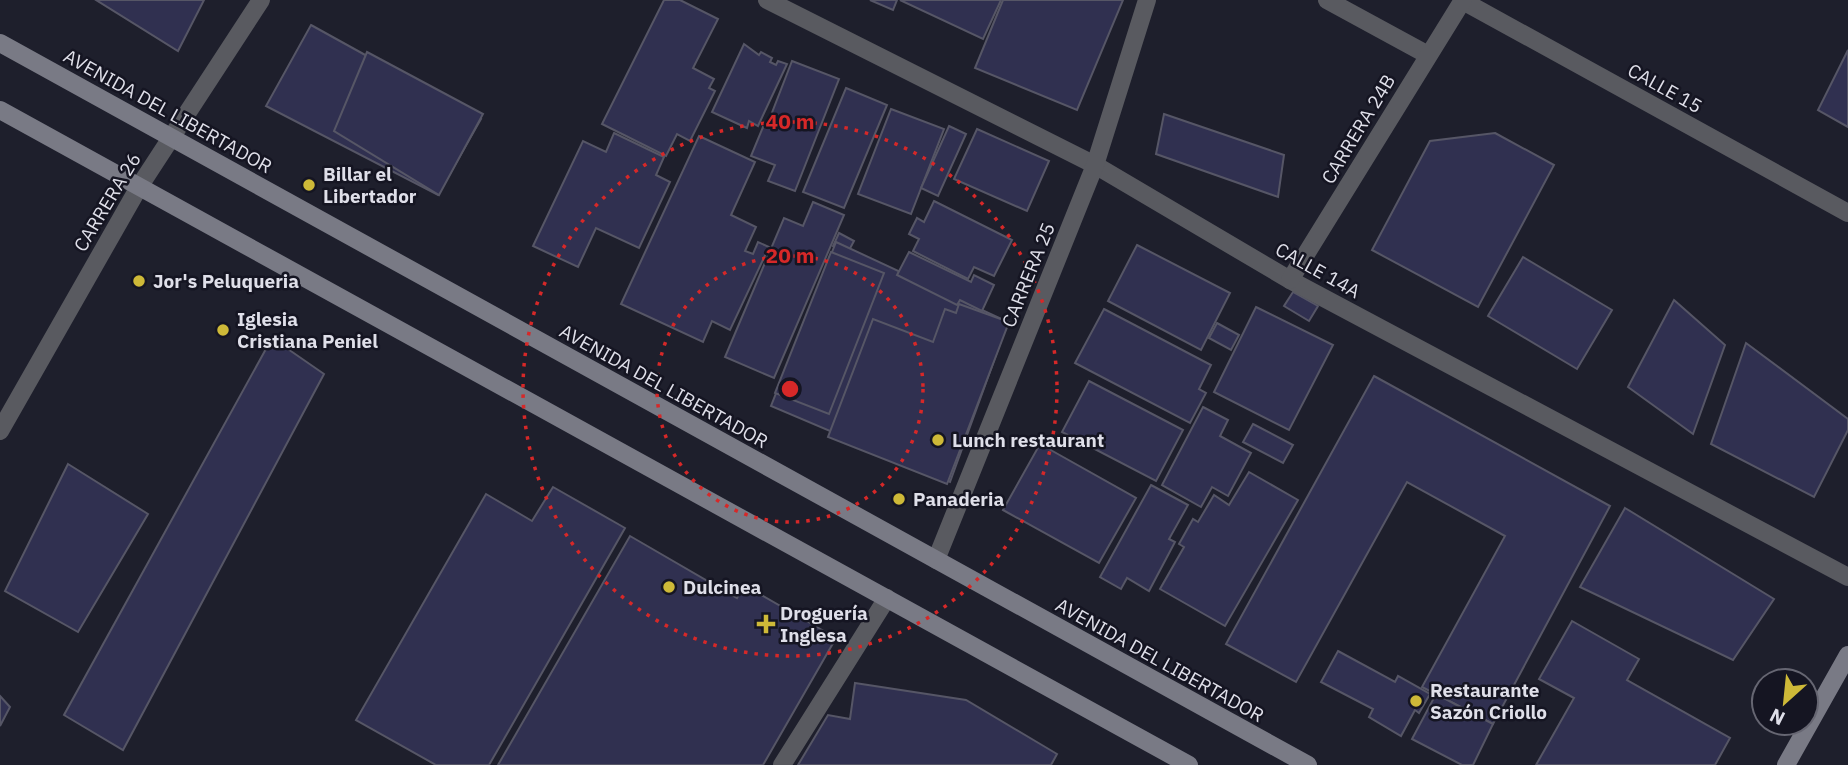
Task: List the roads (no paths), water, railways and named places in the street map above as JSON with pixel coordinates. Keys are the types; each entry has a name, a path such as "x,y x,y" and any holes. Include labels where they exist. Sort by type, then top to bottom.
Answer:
{"main road":[{"name":"AVENIDA DEL LIBERTADOR","path":"0,43 1308,765"},
{"path":"0,110 1189,765"},
{"path":"1786,765 1848,655"}],"street":[{"name":"CARRERA 26","path":"0,431 139,187 261,0"},
{"name":"CALLE 14A","path":"767,0 1095,165 1290,280 1848,577"},
{"name":"CARRERA 25","path":"936,561 1095,165 1147,0"},
{"path":"1327,0 1428,55"},
{"name":"CARRERA 24B","path":"1290,280 1463,0"},
{"name":"CALLE 15","path":"1463,0 1848,213"},
{"path":"782,765 887,598"}],"place":[{"name":"Billar el Libertador","path":"309,185"},
{"name":"Jor's Peluqueria","path":"139,281"},
{"name":"Iglesia Cristiana Peniel","path":"223,330"},
{"name":"Lunch restaurant","path":"938,440"},
{"name":"Panaderia","path":"899,499"},
{"name":"Dulcinea","path":"669,587"},
{"name":"Droguería Inglesa","path":"766,624"},
{"name":"Restaurante Sazón Criollo","path":"1416,701"}]}
